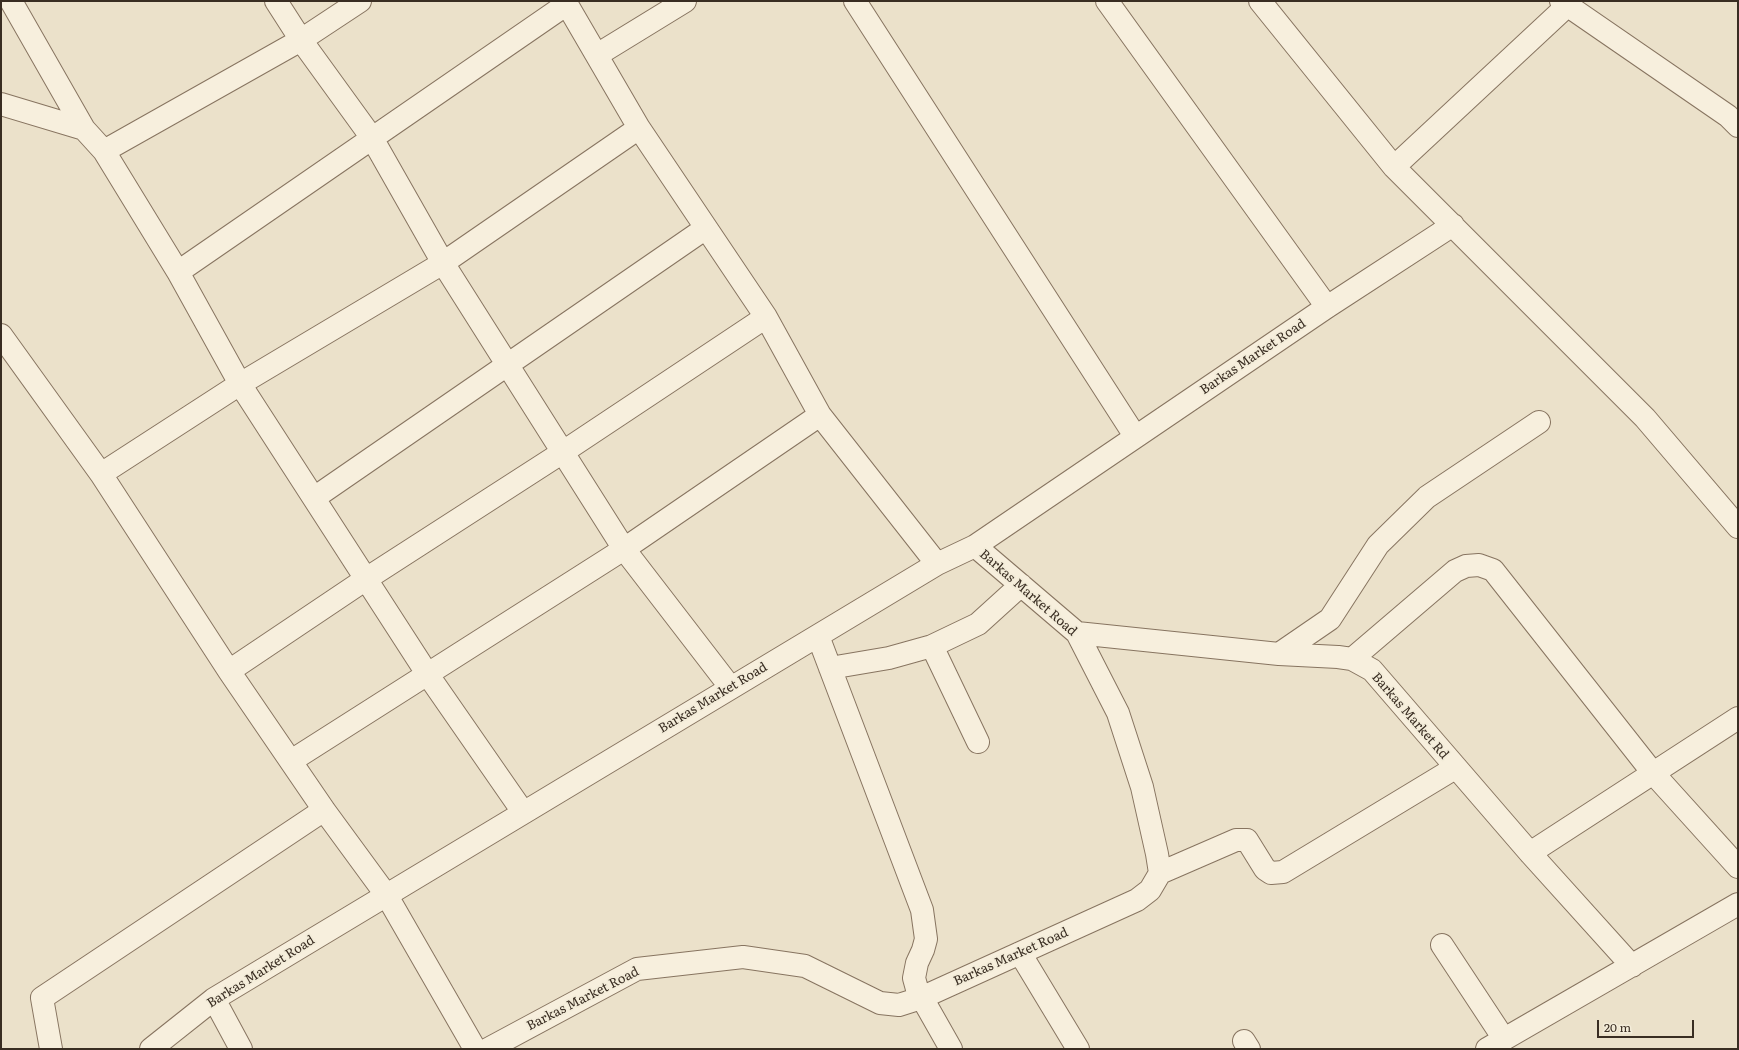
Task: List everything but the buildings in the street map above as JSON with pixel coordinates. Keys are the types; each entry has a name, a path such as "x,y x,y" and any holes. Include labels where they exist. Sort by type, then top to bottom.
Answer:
{"street":[{"path":"11,1 84,129 104,151 178,272 240,384 428,675 523,812"},
{"path":"276,1 301,40 372,138 443,263 624,549 731,688"},
{"path":"104,151 301,40 360,1"},
{"path":"597,55 685,1"},
{"path":"855,1 1135,436"},
{"path":"1107,1 1327,307"},
{"path":"1260,1 1394,167 1645,418 1738,527"},
{"path":"178,272 566,2 639,128 766,317 820,415 937,564"},
{"path":"1394,167 1564,3 1735,117"},
{"path":"1,104 84,129"},
{"path":"101,474 240,384 443,263 639,128"},
{"name":"Barkas Market Road","path":"151,1049 214,999 937,564 975,546 1327,307 1453,225"},
{"path":"314,498 706,228"},
{"path":"229,671 366,579 563,452 766,317"},
{"path":"1,335 101,474 229,671 324,810 387,896 475,1049"},
{"path":"291,761 624,549 820,415"},
{"path":"1279,654 1330,619 1378,545 1428,497 1539,422"},
{"name":"Barkas Market Road","path":"488,1049 637,969 743,957 804,966 880,1003 899,1005 921,998 1137,900 1150,890 1160,874 1157,854 1142,787 1118,713 1077,633 975,546"},
{"path":"1352,659 1454,571 1466,566 1479,565 1493,570 1654,773 1738,868"},
{"path":"830,668 889,658 932,646 978,624 1021,585"},
{"name":"Barkas Market Rd","path":"1077,633 1279,654 1338,657 1352,659 1372,670 1455,768 1632,966"},
{"path":"818,636 922,910 926,939 917,963 914,978 921,998 951,1049"},
{"path":"932,646 978,742"},
{"path":"1530,853 1738,718"},
{"path":"1160,874 1236,840 1247,840 1265,869 1271,873 1283,872 1455,768"},
{"path":"51,1049 42,998 324,810"},
{"path":"1442,946 1496,1044 1738,904"},
{"path":"1020,953 1078,1049"},
{"path":"214,999 241,1049"}]}
